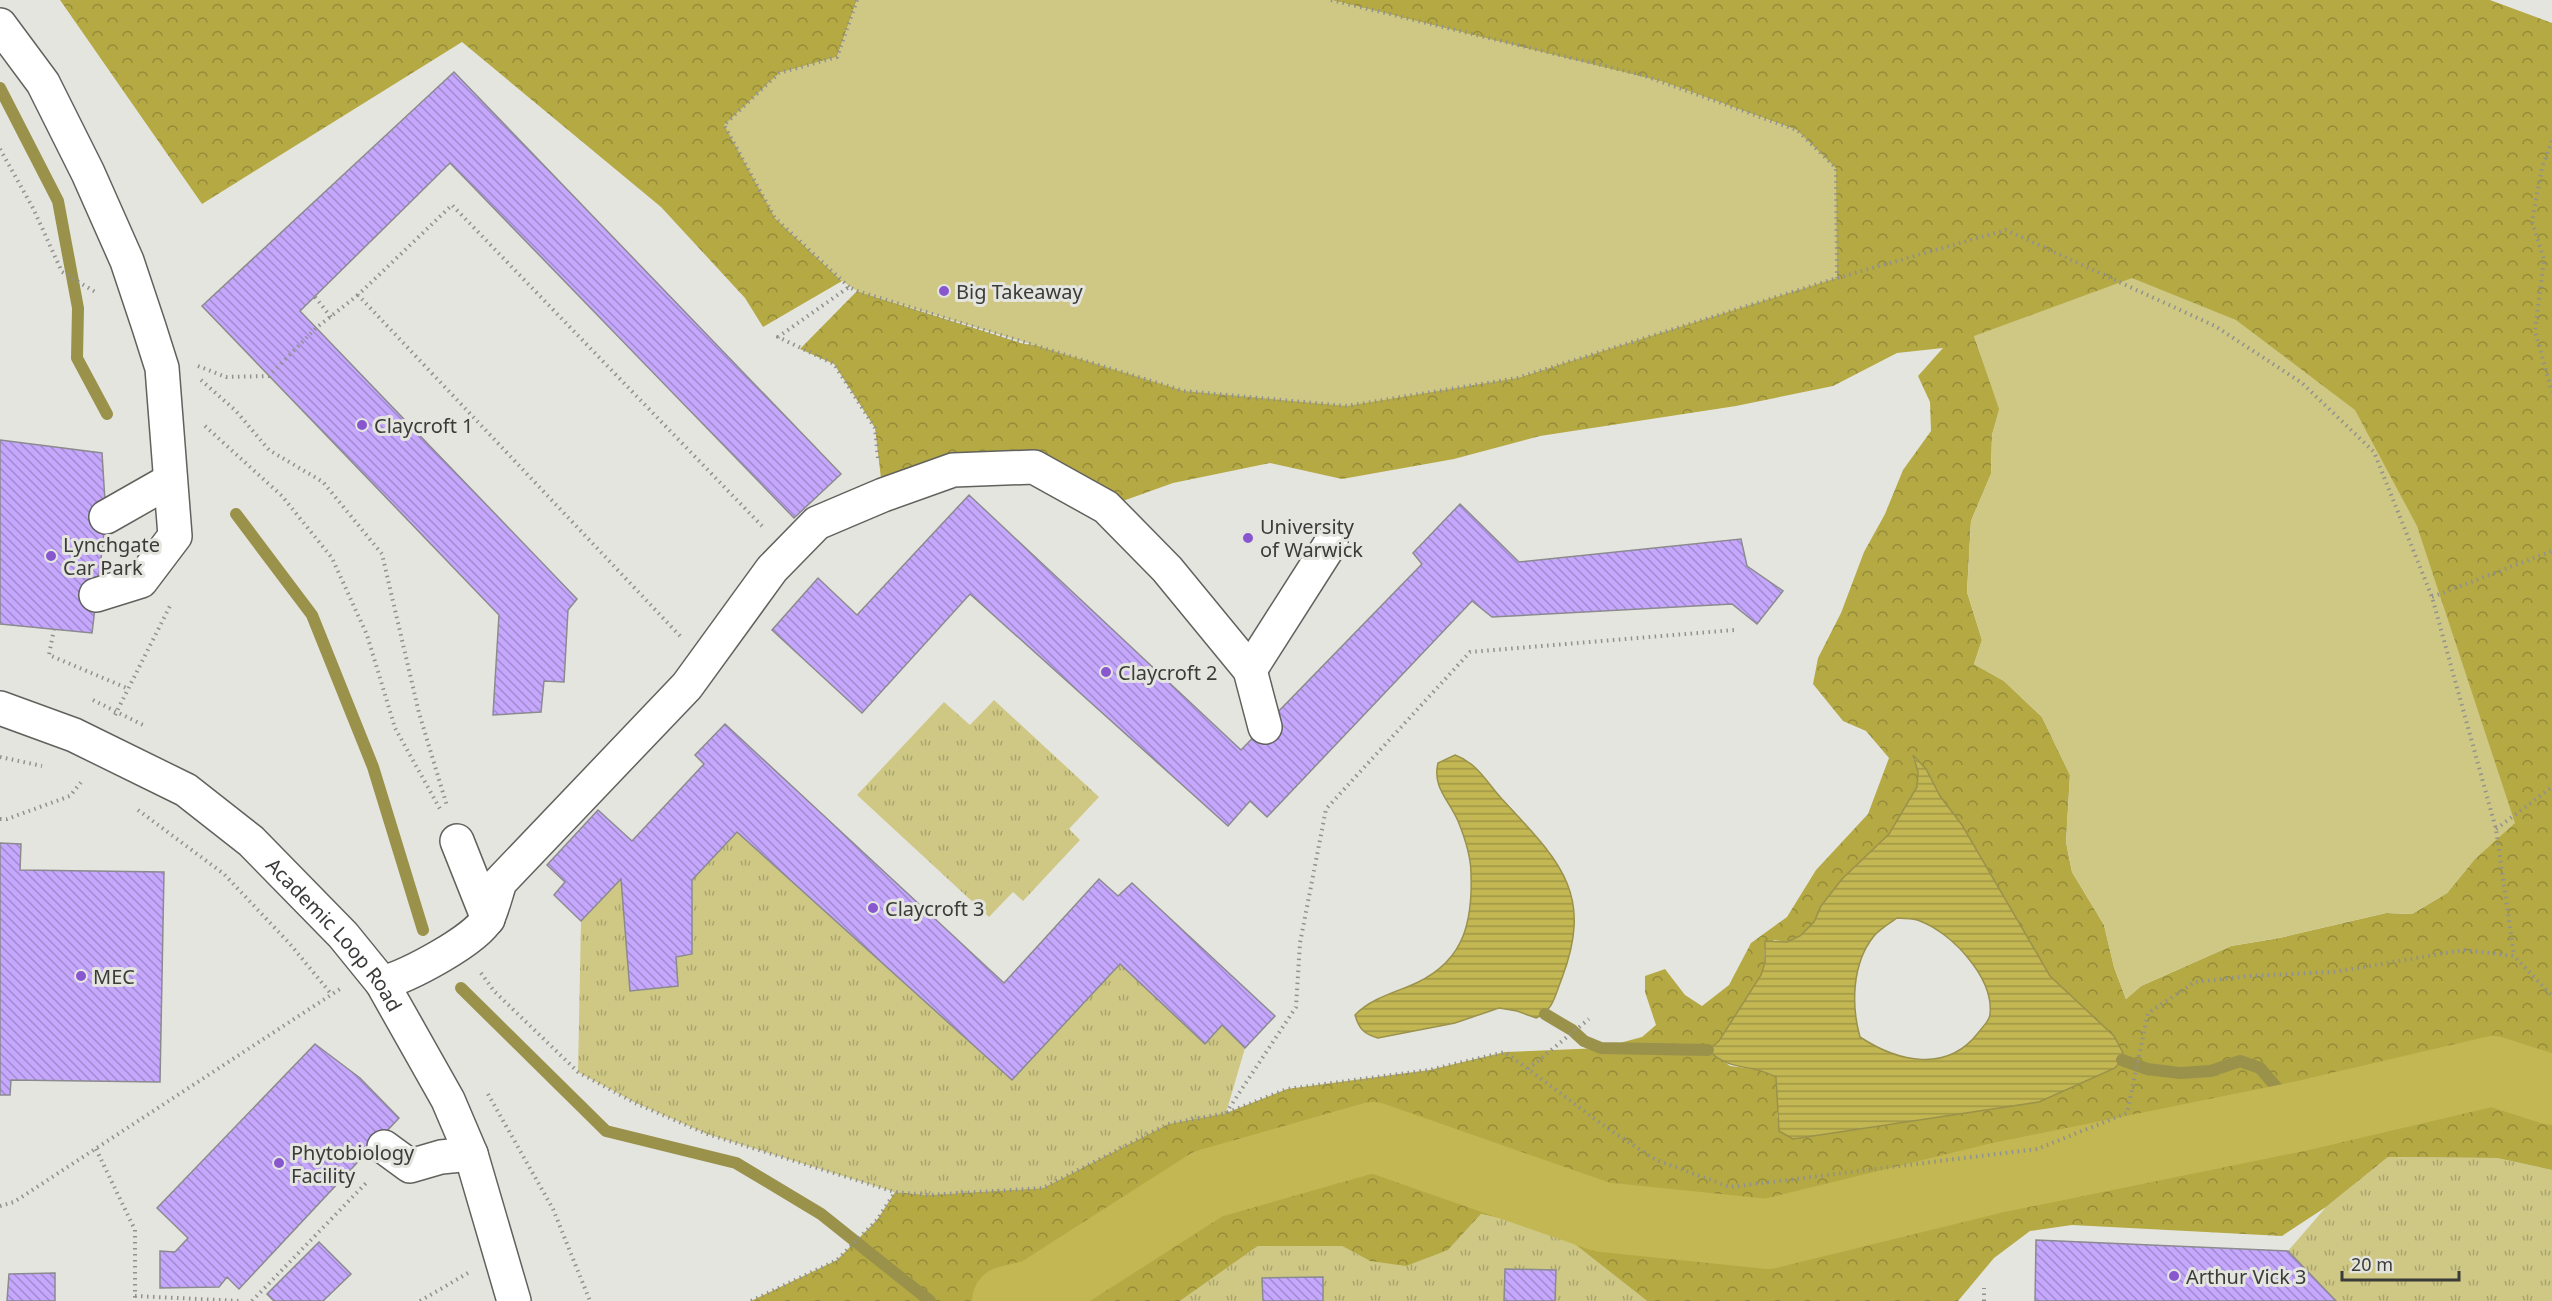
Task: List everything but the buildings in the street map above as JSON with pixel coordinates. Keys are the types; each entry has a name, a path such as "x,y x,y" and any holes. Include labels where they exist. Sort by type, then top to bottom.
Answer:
{"street":[{"path":"0,25 43,83 88,173 126,261 162,368 175,536 141,581 96,595"},
{"path":"382,984 405,977 458,944 488,919 500,882 687,686 772,569 817,523 883,495 953,470 1034,467 1106,507 1167,568 1250,670 1265,727"},
{"path":"106,517 164,484 170,478"},
{"path":"1250,670 1331,543"},
{"name":"Academic Loop Road","path":"0,708 16,712 99,747 186,790 251,841 343,935 382,984 448,1100 471,1154 514,1301"},
{"path":"457,841 488,919"},
{"path":"389,1151 410,1166 441,1157 471,1154"}],"path":[{"path":"857,0 837,57 779,73 724,125 775,218 849,287 1013,341 1184,391 1347,406 1517,378 1837,278 2006,230 2215,326 2302,383 2374,452 2432,597 2496,828 2514,956 2552,996"},
{"path":"1331,0 1642,75 1797,130 1836,168 1837,278"},
{"path":"2552,141 2542,167 2532,221 2544,260 2535,331 2552,392"},
{"path":"0,149 33,208 62,272 86,285"},
{"path":"226,377 269,376 452,205 788,553"},
{"path":"849,287 778,337 834,364 875,428 883,495"},
{"path":"358,295 705,662"},
{"path":"315,297 331,317"},
{"path":"2546,370 2552,378"},
{"path":"200,379 236,411 269,450 323,482 382,554 419,713 457,841"},
{"path":"199,419 211,434 282,496 332,558 367,635 395,728 457,841"},
{"path":"2432,597 2552,551"},
{"path":"99,747 172,600"},
{"path":"54,629 49,656 129,689"},
{"path":"1226,1113 1296,1007 1300,943 1326,809 1470,652 1734,630"},
{"path":"0,757 44,766"},
{"path":"74,776 91,782"},
{"path":"0,819 7,819 70,796 84,779"},
{"path":"2496,828 2552,787"},
{"path":"0,1206 14,1202 332,995 290,944 224,874 164,827 135,808"},
{"path":"478,968 494,991 578,1072 636,1103 707,1134 894,1192 928,1195 1043,1188 1168,1124 1226,1113 1287,1089 1429,1070 1505,1052 1608,1128 1656,1160 1730,1187 2037,1149 2127,1113 2148,1013 2195,982 2249,976 2333,972 2464,950 2514,956"},
{"path":"1528,1069 1589,1019"},
{"path":"484,1087 553,1209 590,1301"},
{"path":"96,1149 135,1230 135,1299 240,1301"},
{"path":"252,1301 389,1151"},
{"path":"751,1301 837,1260 877,1220 894,1192"},
{"path":"420,1301 500,1254"},
{"path":"1984,1288 1984,1301"}],"green space":[{"path":"60,0 857,0 837,57 779,73 775,218 842,281 763,327 745,298 661,207 462,42 202,204"},
{"path":"857,0 1331,0 1663,82 1797,130 1836,168 1837,278 1517,378 1347,406 1184,391 857,291 842,281 775,218 724,125 779,73 837,57"},
{"path":"1331,0 2490,0 2552,23 2552,1170 2497,1158 2388,1157 2326,1207 2282,1236 2072,1225 2030,1231 1994,1258 1958,1301 1647,1301 1558,1231 1481,1214 1448,1250 1406,1266 1370,1261 1342,1246 1258,1246 1180,1301 751,1301 837,1260 877,1220 895,1192 928,1195 1043,1188 1168,1124 1226,1113 1287,1089 1429,1070 1505,1052 1601,1048 1642,1037 1656,1025 1645,992 1645,976 1665,969 1685,995 1702,1006 1729,985 1751,943 1787,917 1816,870 1868,814 1889,758 1866,731 1843,721 1813,684 1818,658 1841,613 1864,552 1885,514 1903,470 1931,431 1930,402 1918,376 1943,348 1897,353 1833,386 1736,406 1540,436 1454,459 1342,479 1270,463 1173,483 1106,507 1034,467 883,495 875,428 834,364 800,349 857,291 1024,344 1517,378 1657,333 1797,130 1663,82","holes":["1974,336 2474,860 2447,893 2412,914 2386,913 2279,938 2231,946 2141,986 2126,999 2114,967 2104,925 2072,872 2066,842 2070,775 2042,717 2004,681 1974,664 1982,640 1967,592 1971,521 1991,474 1992,435 2000,409","1913,758 1926,769 1940,796 1962,825 2050,976 2114,1036 2115,1068 2082,1081 1850,1130 1793,1139 1777,1117 1779,1094 1776,1077 1763,1070 1730,1066 1708,1050 1719,1041 1761,975 1765,963 1764,950 1774,940 1787,942 1800,936 1814,922 1821,906 1842,879 1889,834 1917,787 1918,772"]},
{"path":"2132,278 2236,320 2355,410 2417,526 2515,823 2474,860 2447,893 2412,914 2386,913 2279,938 2231,946 2141,986 2126,999 2114,967 2104,925 2072,872 2066,842 2070,775 2042,717 2004,681 1974,664 1982,640 1967,592 1971,521 1991,474 1992,435 1999,409 1974,336"},
{"path":"994,700 1099,797 1069,829 1080,840 1023,901 1013,892 989,917 857,795 944,702 970,725"},
{"path":"737,832 1012,1080 1120,964 1205,1044 1222,1025 1245,1048 1226,1113 1168,1124 1043,1188 928,1195 895,1192 707,1134 636,1103 578,1072 581,921 621,879 678,986 676,957 692,953 692,880"},
{"path":"2388,1157 2497,1158 2552,1170 2552,1301 2336,1301 2288,1251 2326,1207"},
{"path":"1481,1214 1558,1231 1647,1301 1555,1301 1556,1270 1505,1269 1504,1301 1323,1301 1322,1277 1263,1278 1263,1301 1180,1301 1258,1246 1342,1246 1370,1261 1448,1250"}],"shaded area":[{"path":"1455,755 1463,758 1481,773 1554,859 1565,878 1572,899 1574,922 1571,948 1553,1001 1547,1011 1536,1018 1517,1011 1499,1008 1455,1023 1378,1038 1363,1030 1355,1015 1372,1002 1425,978 1440,968 1452,956 1466,928 1471,893 1469,854 1458,821 1437,779 1438,763"},
{"path":"1913,755 1926,769 1940,796 1962,825 2050,976 2114,1036 2123,1053 2122,1060 2115,1068 2039,1102 1793,1139 1779,1131 1776,1077 1766,1072 1725,1062 1708,1050 1719,1041 1761,975 1765,963 1765,941 1787,942 1800,936 1814,922 1821,906 1842,879 1889,834 1917,787 1918,772","holes":["1897,918 1920,921 1945,936 1968,958 1985,986 1989,1000 1989,1019 1966,1046 1952,1054 1922,1059 1906,1057 1890,1053 1860,1037 1855,1012 1855,985 1861,959 1876,933"]}],"waterway":[{"path":"0,88 58,201 78,308 77,358 107,414"},
{"path":"236,514 312,615 373,767 423,930"},
{"path":"461,988 606,1131 736,1163 821,1214 930,1301"},
{"path":"1545,1014 1572,1030 1584,1041 1601,1048 1708,1050"},
{"path":"2122,1060 2147,1069 2180,1073 2211,1071 2240,1061 2260,1068 2301,1116"},
{"path":"1007,1301 1036,1294 1208,1184 1373,1137 1602,1217 1768,1234 1996,1178 2301,1116 2493,1071 2552,1090"}],"place":[{"name":"Big Takeaway","path":"944,291"},
{"name":"Claycroft 1","path":"362,425"},
{"name":"University of Warwick","path":"1248,538"},
{"name":"Lynchgate Car Park","path":"51,556"},
{"name":"Claycroft 2","path":"1106,672"},
{"name":"Claycroft 3","path":"873,908"},
{"name":"MEC","path":"81,976"},
{"name":"Phytobiology Facility","path":"279,1163"},
{"name":"Arthur Vick 3","path":"2174,1276"}]}
